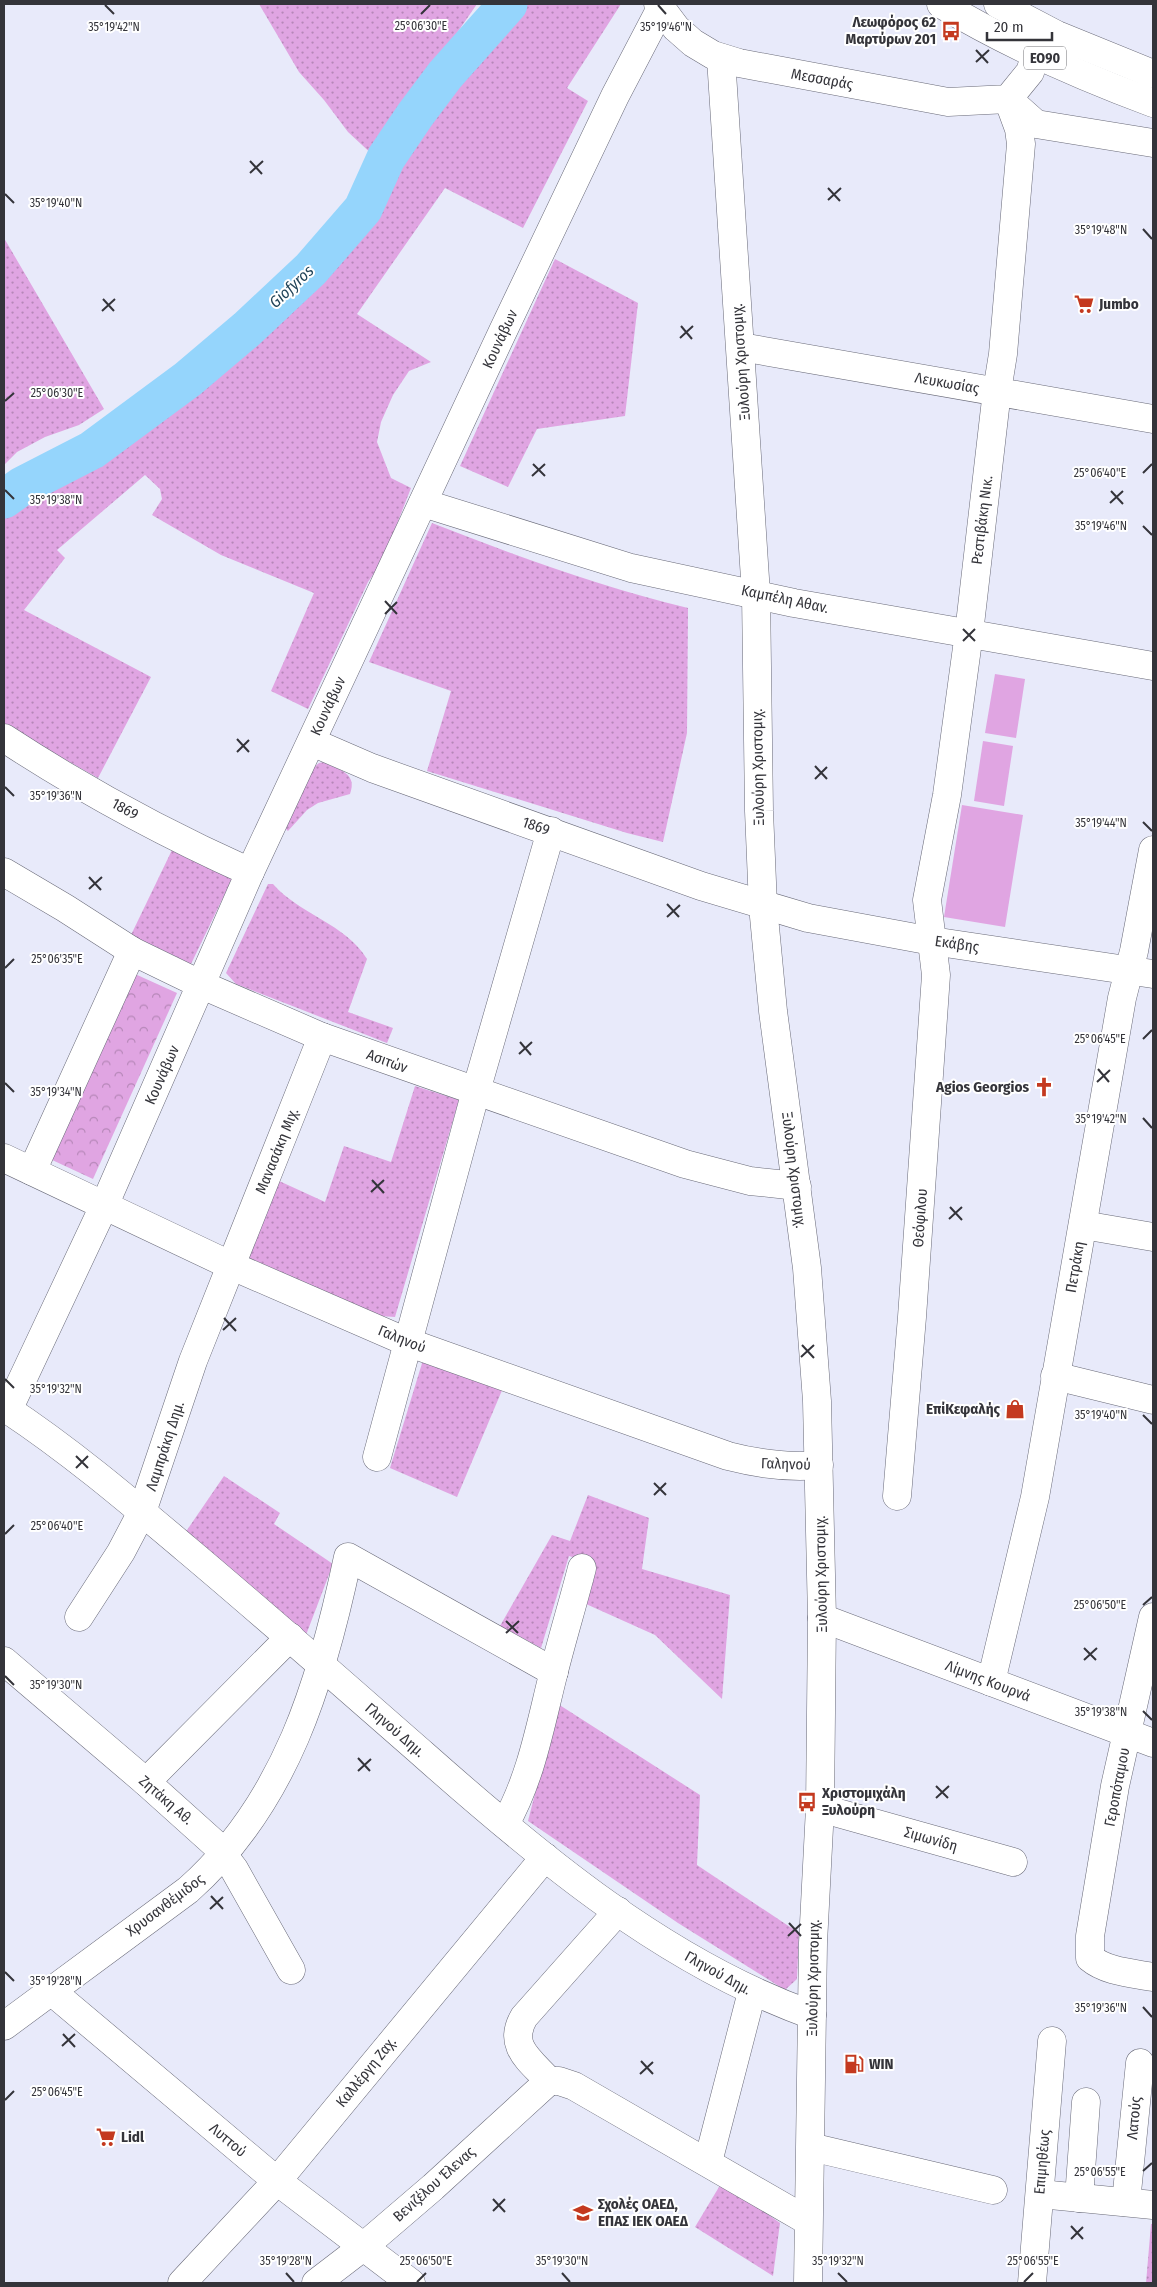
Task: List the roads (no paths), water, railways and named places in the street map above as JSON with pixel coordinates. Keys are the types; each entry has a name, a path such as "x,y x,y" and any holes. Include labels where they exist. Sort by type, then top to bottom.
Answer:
{"street":[{"name":"ΕΟ90","path":"941,4 1004,39 1036,54 1153,103"},
{"name":"ΕΟ90","path":"998,4 1065,39 1153,74"},
{"name":"Μεσσαράς","path":"660,6 666,16 683,35 705,51 721,58 786,73 948,102 1008,99"},
{"name":"Κουνάβων","path":"6,1409 104,1206 250,872 583,164 660,6"},
{"path":"1036,54 1030,72 1008,99 1036,124 1153,143"},
{"name":"Ξυλούρη Χριστομιχ.","path":"721,58 756,594 759,820 763,906 773,1011 797,1186 814,1348 822,1618 820,1808 812,2015 808,2283"},
{"name":"Ρεστιβάκη Νικ.","path":"932,941 928,900 947,795 969,633 996,391 1003,354 1021,144 1019,129 1008,99"},
{"name":"Λευκωσίας","path":"741,347 1153,419"},
{"name":"Καμπέλη Αθαν.","path":"423,503 604,561 794,603 1153,666"},
{"name":"1869","path":"4,738 123,808 201,850 250,872"},
{"name":"1869","path":"312,742 372,768 763,906"},
{"path":"377,1457 476,1091 551,832"},
{"name":"Πετράκη","path":"991,1682 1028,1532 1122,998 1142,972 1153,850"},
{"name":"Ασιτών","path":"7,882 132,951 202,985 322,1037 684,1164 750,1181 797,1186"},
{"name":"Εκάβης","path":"763,906 827,922 932,941 1142,972"},
{"name":"Θεόφιλου","path":"897,1496 913,1308 936,975 932,941"},
{"path":"32,1171 132,951"},
{"name":"Μανασάκη Μιχ.","path":"232,1266 322,1037"},
{"name":"Γαληνού","path":"4,1158 232,1266 407,1342 728,1456 755,1463 778,1466 818,1465"},
{"path":"1083,1225 1153,1237"},
{"name":"Λαμπράκη Δημ.","path":"78,1617 121,1552 142,1512 194,1361 232,1266"},
{"path":"1055,1376 1153,1400"},
{"name":"Γληνού Δημ.","path":"6,1409 142,1512 290,1637 475,1801 545,1857 618,1911 691,1959 752,1992 812,2015"},
{"name":"Χρυσανθέμιδος","path":"4,2026 50,1990 188,1890 224,1855 257,1810 300,1728 322,1667 334,1624 348,1557 554,1672"},
{"path":"504,1824 516,1804 530,1768 582,1568"},
{"name":"Γεροπόταμου","path":"1153,1617 1116,1786 1090,1936 1090,1958 1096,1963 1116,1970 1153,1977"},
{"name":"Λίμνης Κουρνά","path":"822,1618 1153,1743"},
{"path":"146,1782 290,1637"},
{"name":"Ζητάκη Αθ.","path":"4,1661 146,1782 206,1836 224,1855 291,1970"},
{"name":"Σιμωνίδη","path":"820,1808 1013,1862"},
{"name":"Καλλέργη Ζαχ.","path":"182,2283 277,2181 545,1857"},
{"path":"618,1911 524,2017 516,2035 521,2049 548,2082 559,2081 574,2086 808,2221"},
{"name":"Λυττού","path":"50,1990 277,2181 412,2283"},
{"path":"708,2162 752,1992"},
{"name":"Επιμηθέως","path":"1032,2283 1052,2041"},
{"name":"Λατούς","path":"1126,2202 1140,2064"},
{"name":"Βενιζέλου Έλενας","path":"316,2283 363,2247 548,2082"},
{"path":"1079,2198 1086,2102"},
{"path":"811,2147 993,2190"},
{"path":"1040,2194 1153,2205"}],"waterway":[{"name":"Giofyros","path":"4,499 22,486 92,450 188,379 247,329 311,269 363,209 386,158 415,115 445,75 508,4"}],"place":[{"name":"Λεωφόρος 62 Μαρτύρων 201","path":"951,31"},
{"name":"Jumbo","path":"1084,304"},
{"name":"Agios Georgios","path":"1044,1087"},
{"name":"ΕπίΚεφαλής","path":"1015,1409"},
{"name":"Χριστομιχάλη Ξυλούρη","path":"807,1802"},
{"name":"WIN","path":"854,2064"},
{"name":"Lidl","path":"106,2137"},
{"name":"Σχολές ΟΑΕΔ, ΕΠΑΣ ΙΕΚ ΟΑΕΔ","path":"583,2213"}]}
